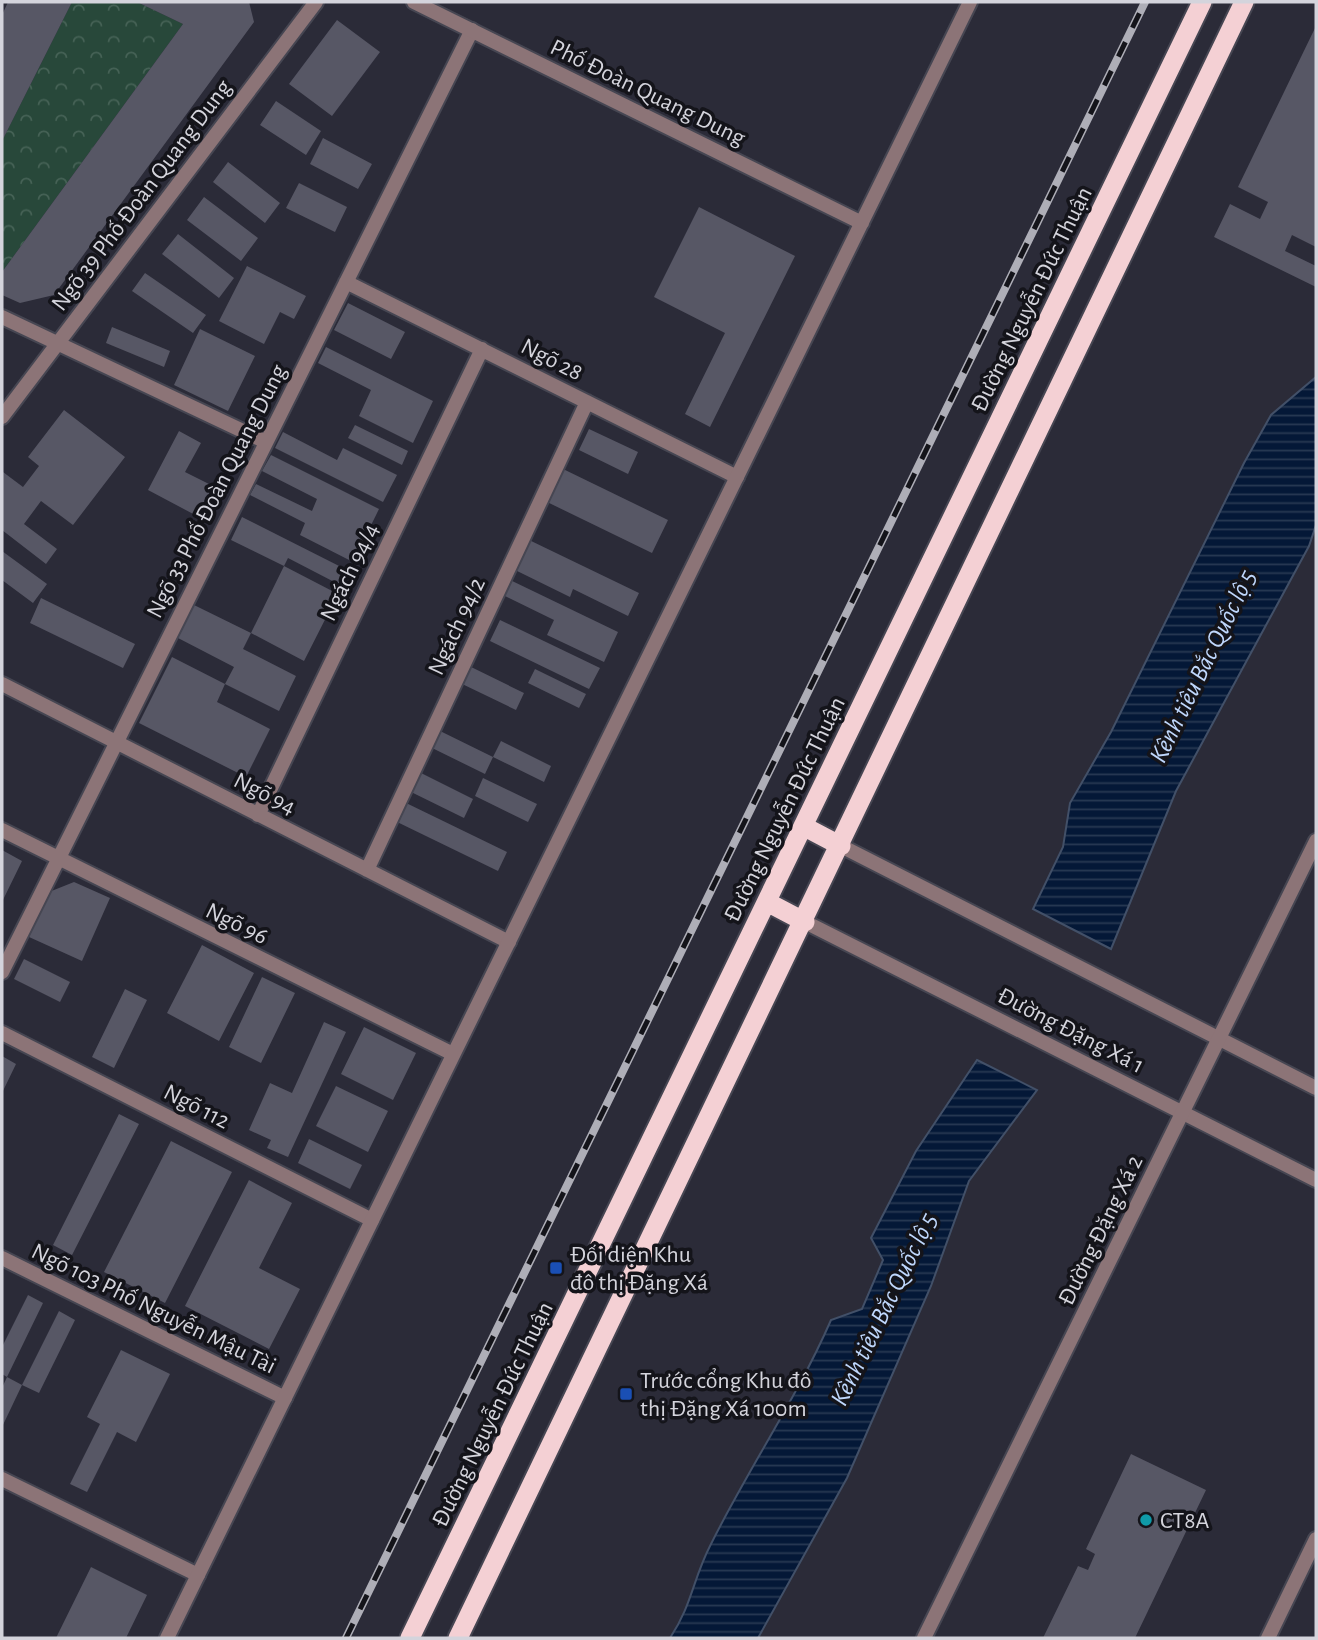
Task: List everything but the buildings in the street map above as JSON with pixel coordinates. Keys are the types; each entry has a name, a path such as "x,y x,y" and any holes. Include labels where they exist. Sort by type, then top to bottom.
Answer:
{"highway":[{"name":"Đường Nguyễn Đức Thuận","path":"411,1638 1202,2"},
{"path":"458,1638 805,922 1244,2"},
{"path":"803,826 841,846"},
{"path":"766,902 805,922"}],"street":[{"name":"Ngõ 39 Phố Đoàn Quang Dung","path":"2,416 316,2"},
{"name":"Phố Đoàn Quang Dung","path":"414,2 862,223"},
{"path":"167,1638 970,2"},
{"name":"Ngõ 33 Phố Đoàn Quang Dung","path":"2,972 472,30"},
{"name":"Ngõ 28","path":"346,282 737,477"},
{"path":"2,317 266,443"},
{"name":"Ngách 94/4","path":"258,815 482,349"},
{"name":"Ngách 94/2","path":"367,870 587,401"},
{"name":"Ngõ 94","path":"2,684 509,942"},
{"name":"Ngõ 96","path":"2,830 453,1054"},
{"name":"Đường Đặng Xá 2","path":"924,1638 1316,841"},
{"path":"841,846 1316,1088"},
{"name":"Đường Đặng Xá 1","path":"805,922 1316,1180"},
{"name":"Ngõ 112","path":"2,1033 372,1220"},
{"name":"Ngõ 103 Phố Nguyễn Mậu Tài","path":"2,1258 285,1398"},
{"path":"2,1479 198,1575"},
{"path":"1268,1638 1316,1539"}],"green space":[{"path":"72,2 137,2 183,24 2,272 2,141"}],"water":[{"name":"Kênh tiêu Bắc Quốc lộ 5","path":"1316,377 1316,525 1309,546 1176,791 1111,949 1033,909 1063,847 1070,803 1111,732 1244,463 1271,415"},
{"name":"Kênh tiêu Bắc Quốc lộ 5","path":"977,1060 1037,1090 969,1181 931,1286 847,1478 758,1638 670,1638 683,1614 710,1546 818,1349 831,1320 862,1309 883,1260 871,1238 916,1151"}],"railway":[{"path":"346,1638 1145,2"}],"place":[{"name":"Đối diện Khu đô thị Đặng Xá","path":"556,1268"},
{"name":"Trước cổng Khu đô thị Đặng Xá 100m","path":"626,1394"},
{"name":"CT8A","path":"1146,1520"}]}
